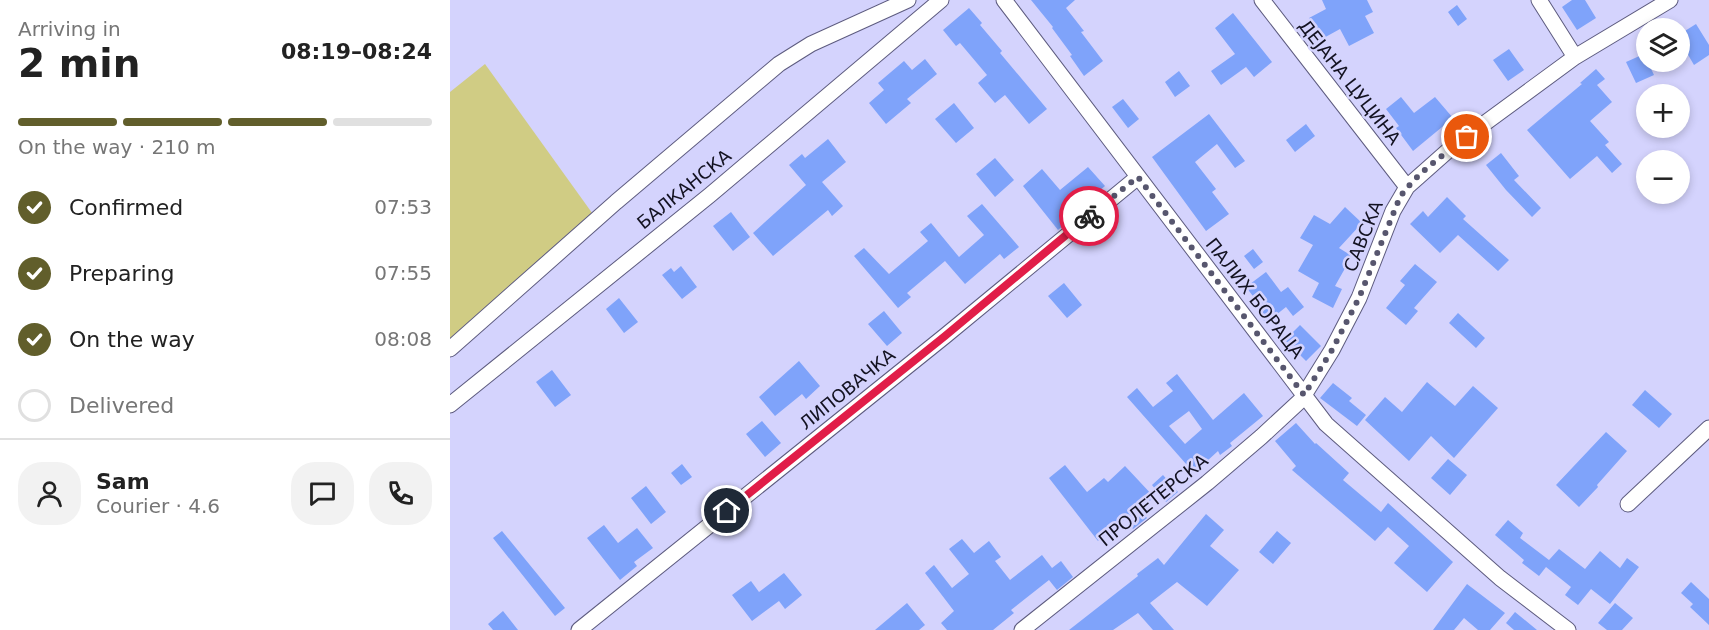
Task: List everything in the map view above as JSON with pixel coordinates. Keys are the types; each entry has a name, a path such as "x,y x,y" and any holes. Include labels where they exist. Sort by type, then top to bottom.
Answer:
{"street":[{"name":"БАЛКАНСКА","path":"450,349 658,166 779,64 811,44 908,0"},
{"name":"БАЛКАНСКА","path":"450,405 710,195 941,0"},
{"name":"ПАЛИХ БОРАЦА","path":"1004,0 1326,424 1500,578 1568,630"},
{"name":"ДЕЈАНА ЦУЦИНА","path":"1262,0 1407,187"},
{"path":"1539,0 1575,57"},
{"name":"САВСКА","path":"1304,395 1332,350 1359,298 1393,211 1407,187 1451,148 1575,57 1670,0"},
{"name":"ЛИПОВАЧКА","path":"579,630 945,336 1138,177"},
{"name":"ПРОЛЕТЕРСКА","path":"1022,630 1207,483 1262,437 1304,395"},
{"path":"1628,504 1709,428"}],"shaded area":[{"path":"485,64 595,217 450,342 450,92"}],"building":[{"path":"1031,0 1075,0 1066,8 1103,61 1084,76 1053,27"},
{"path":"1322,0 1367,0 1373,12 1365,16 1374,33 1349,46 1340,29 1320,40 1309,18 1326,9"},
{"path":"1572,0 1585,0 1596,18 1577,30 1562,7"},
{"path":"1457,5 1467,19 1458,26 1448,12"},
{"path":"969,8 1002,51 1000,53 1047,109 1029,124 1005,95 995,103 978,83 987,75 960,43 956,46 943,30"},
{"path":"1233,13 1272,62 1254,77 1246,67 1221,85 1211,71 1235,54 1215,28"},
{"path":"1696,24 1709,45 1709,55 1694,65 1690,58 1690,28"},
{"path":"1509,49 1524,70 1508,81 1493,60"},
{"path":"1636,58 1636,72 1653,72 1654,75 1636,83 1626,62"},
{"path":"925,59 937,74 907,99 911,103 886,124 869,103 884,90 878,83 904,61 912,70"},
{"path":"1596,69 1605,79 1597,85 1612,102 1590,121 1609,142 1605,145 1622,164 1612,173 1597,156 1570,179 1527,130 1582,84 1580,83"},
{"path":"1179,71 1190,86 1175,97 1165,82"},
{"path":"1401,97 1414,113 1435,97 1453,118 1413,151 1396,128 1399,126 1386,109"},
{"path":"1123,99 1139,119 1128,128 1112,107"},
{"path":"954,103 974,128 956,143 935,119"},
{"path":"1209,114 1245,161 1235,168 1217,144 1195,162 1216,189 1212,192 1229,214 1206,231 1152,157"},
{"path":"1306,124 1315,136 1295,152 1286,140"},
{"path":"828,139 846,162 822,182 843,206 832,216 828,210 773,256 753,233 806,185 789,165 802,154 805,158"},
{"path":"1501,153 1519,176 1514,180 1541,208 1532,217 1486,165"},
{"path":"995,158 1014,180 995,197 976,174"},
{"path":"1088,167 1105,186 1058,230 1023,186 1042,169 1060,190"},
{"path":"1447,197 1466,216 1463,219 1509,260 1498,271 1458,235 1440,253 1410,224 1423,211 1428,217"},
{"path":"982,204 1019,247 1004,259 1000,254 965,284 945,261 907,293 911,297 898,308 854,256 864,248 889,274 928,241 920,232 931,223 959,257 984,235 967,216"},
{"path":"1345,207 1362,223 1339,248 1352,256 1335,286 1342,289 1333,308 1312,297 1319,283 1298,271 1313,245 1300,238 1314,215 1330,224"},
{"path":"731,212 750,237 733,251 713,226"},
{"path":"1253,249 1263,262 1254,269 1244,256"},
{"path":"1415,264 1437,282 1414,308 1418,311 1406,325 1386,308 1405,285 1400,281"},
{"path":"681,266 697,287 682,299 662,275 671,268 674,272"},
{"path":"1266,272 1281,292 1288,287 1304,307 1293,316 1286,307 1266,323 1257,312 1262,308 1246,287"},
{"path":"1064,283 1082,305 1067,318 1048,296"},
{"path":"619,298 638,322 624,333 606,309"},
{"path":"884,311 902,333 887,346 868,324"},
{"path":"1458,313 1485,338 1476,348 1449,323"},
{"path":"1300,325 1321,346 1306,361 1285,340"},
{"path":"799,361 820,386 806,399 802,394 775,416 759,397"},
{"path":"552,370 571,395 555,407 536,382"},
{"path":"1177,374 1213,420 1244,393 1263,416 1230,443 1232,446 1220,455 1218,451 1194,473 1127,397 1137,388 1153,407 1173,391 1166,383","holes":["1189,411 1202,429 1185,444 1169,426"]},
{"path":"1427,382 1455,406 1473,386 1498,408 1454,458 1431,436 1409,461 1365,420 1385,397 1402,412"},
{"path":"1333,383 1352,398 1349,401 1366,415 1357,426 1320,398"},
{"path":"1645,390 1672,414 1659,428 1632,405"},
{"path":"762,421 781,443 765,457 746,434"},
{"path":"1296,423 1315,444 1349,473 1343,480 1381,512 1388,503 1453,562 1427,592 1394,563 1409,546 1388,527 1375,541 1292,470 1296,466 1275,441"},
{"path":"1606,432 1627,451 1579,507 1556,485"},
{"path":"1448,459 1467,475 1450,495 1431,478"},
{"path":"682,464 692,477 681,485 671,473"},
{"path":"1065,465 1087,492 1104,478 1108,482 1125,466 1154,497 1140,510 1147,518 1133,529 1125,519 1098,541 1049,478"},
{"path":"1163,475 1178,492 1166,502 1152,485"},
{"path":"646,486 666,512 651,524 631,498"},
{"path":"1206,514 1224,530 1210,546 1239,570 1207,606 1177,582 1150,603 1174,630 1153,630 1138,613 1113,630 1069,630 1158,558 1164,565"},
{"path":"1508,520 1523,533 1520,538 1549,560 1559,549 1585,569 1600,551 1620,568 1627,558 1639,567 1610,604 1591,589 1578,605 1565,595 1571,587 1546,567 1539,576 1522,563 1524,560 1495,535"},
{"path":"604,525 618,543 637,528 653,548 634,562 637,566 620,580 587,538"},
{"path":"502,531 565,608 555,616 493,538"},
{"path":"1277,531 1291,543 1273,564 1259,552"},
{"path":"962,539 974,553 989,541 1001,557 995,561 1010,580 1042,555 1052,568 1061,561 1073,577 1057,590 1049,580 1011,610 1014,613 993,630 947,630 941,623 954,611 925,573 934,565 952,588 969,574 949,549"},
{"path":"784,573 802,595 785,609 779,601 752,621 732,595 751,581 759,592"},
{"path":"1691,582 1709,599 1709,625 1690,607 1693,604 1681,593"},
{"path":"1467,584 1505,613 1490,630 1478,630 1464,618 1454,630 1433,630"},
{"path":"907,603 925,625 919,630 875,630"},
{"path":"1615,603 1633,618 1622,630 1607,630 1598,623"},
{"path":"503,611 518,630 493,630 488,624"},
{"path":"1515,612 1537,630 1514,630 1506,623"}],"way so far":[{"path":"1089,216 1138,177 1304,395 1332,350 1359,298 1400,197 1407,187 1430,166 1467,137"}],"route":[{"path":"727,511 945,336 1089,216"}]}
